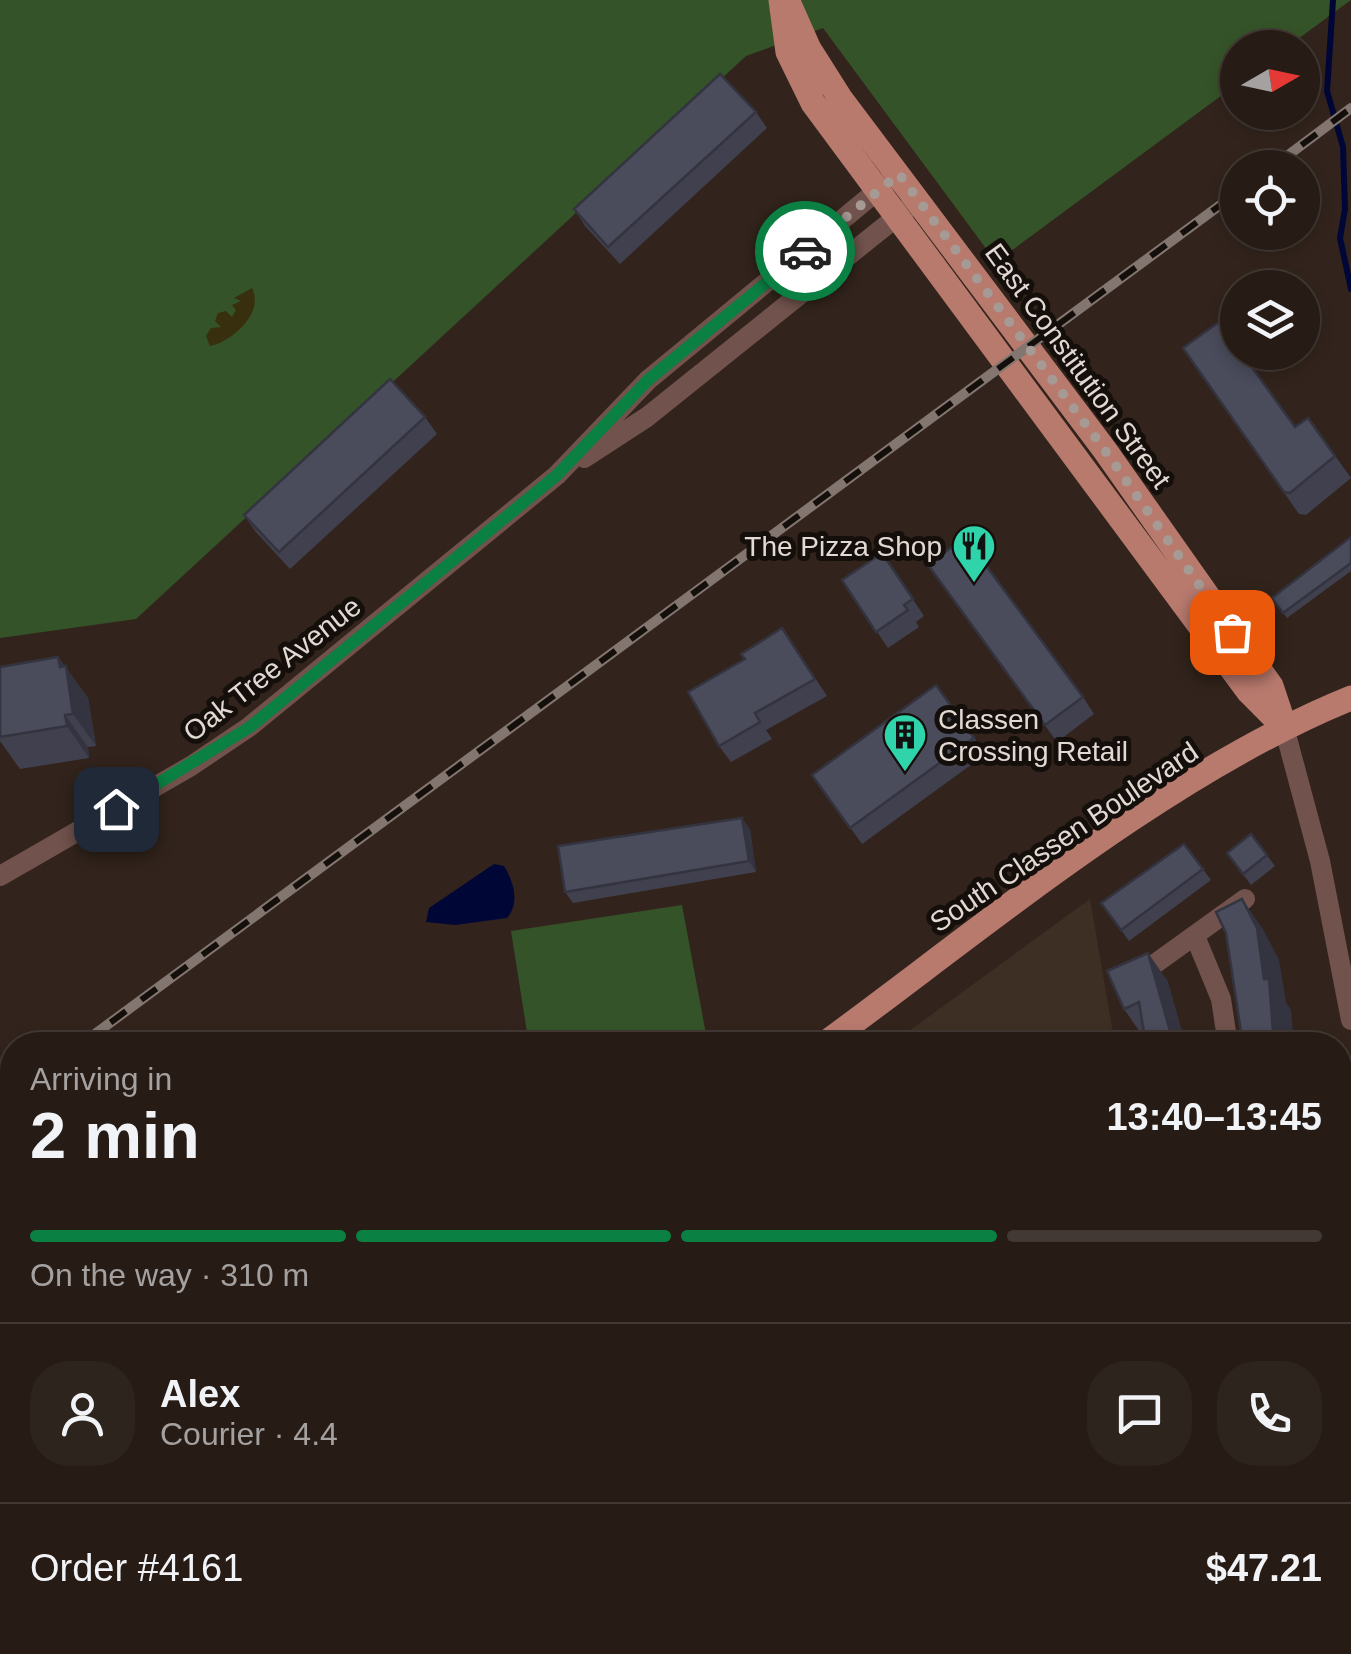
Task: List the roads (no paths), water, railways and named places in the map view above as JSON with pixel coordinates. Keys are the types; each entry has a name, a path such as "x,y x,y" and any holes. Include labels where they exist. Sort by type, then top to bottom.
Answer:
{"main road":[{"name":"East Constitution Street","path":"784,0 840,98 1104,449 1272,686 1284,727"},
{"name":"East Constitution Street","path":"784,0 788,52 800,82 1250,692 1284,727"},
{"name":"South Classen Boulevard","path":"841,1032 1096,846 1284,727 1351,698"}],"street":[{"name":"Oak Tree Avenue","path":"0,876 191,766 250,727 557,475 648,380 899,174"},
{"name":"Oak Tree Avenue","path":"557,475 647,418 918,199"},
{"path":"710,330 729,349"},
{"path":"1284,727 1320,861 1351,1020"},
{"path":"1138,976 1245,899"},
{"path":"1195,936 1221,998 1226,1032"}],"waterway":[{"path":"1333,0 1327,91 1343,147 1345,209 1340,238 1351,289"}],"railway":[{"path":"1295,150 1351,108"},
{"path":"98,1032 1220,205"}],"place":[{"name":"The Pizza Shop","path":"974,584"},
{"name":"Classen Crossing Retail","path":"905,773"}]}
